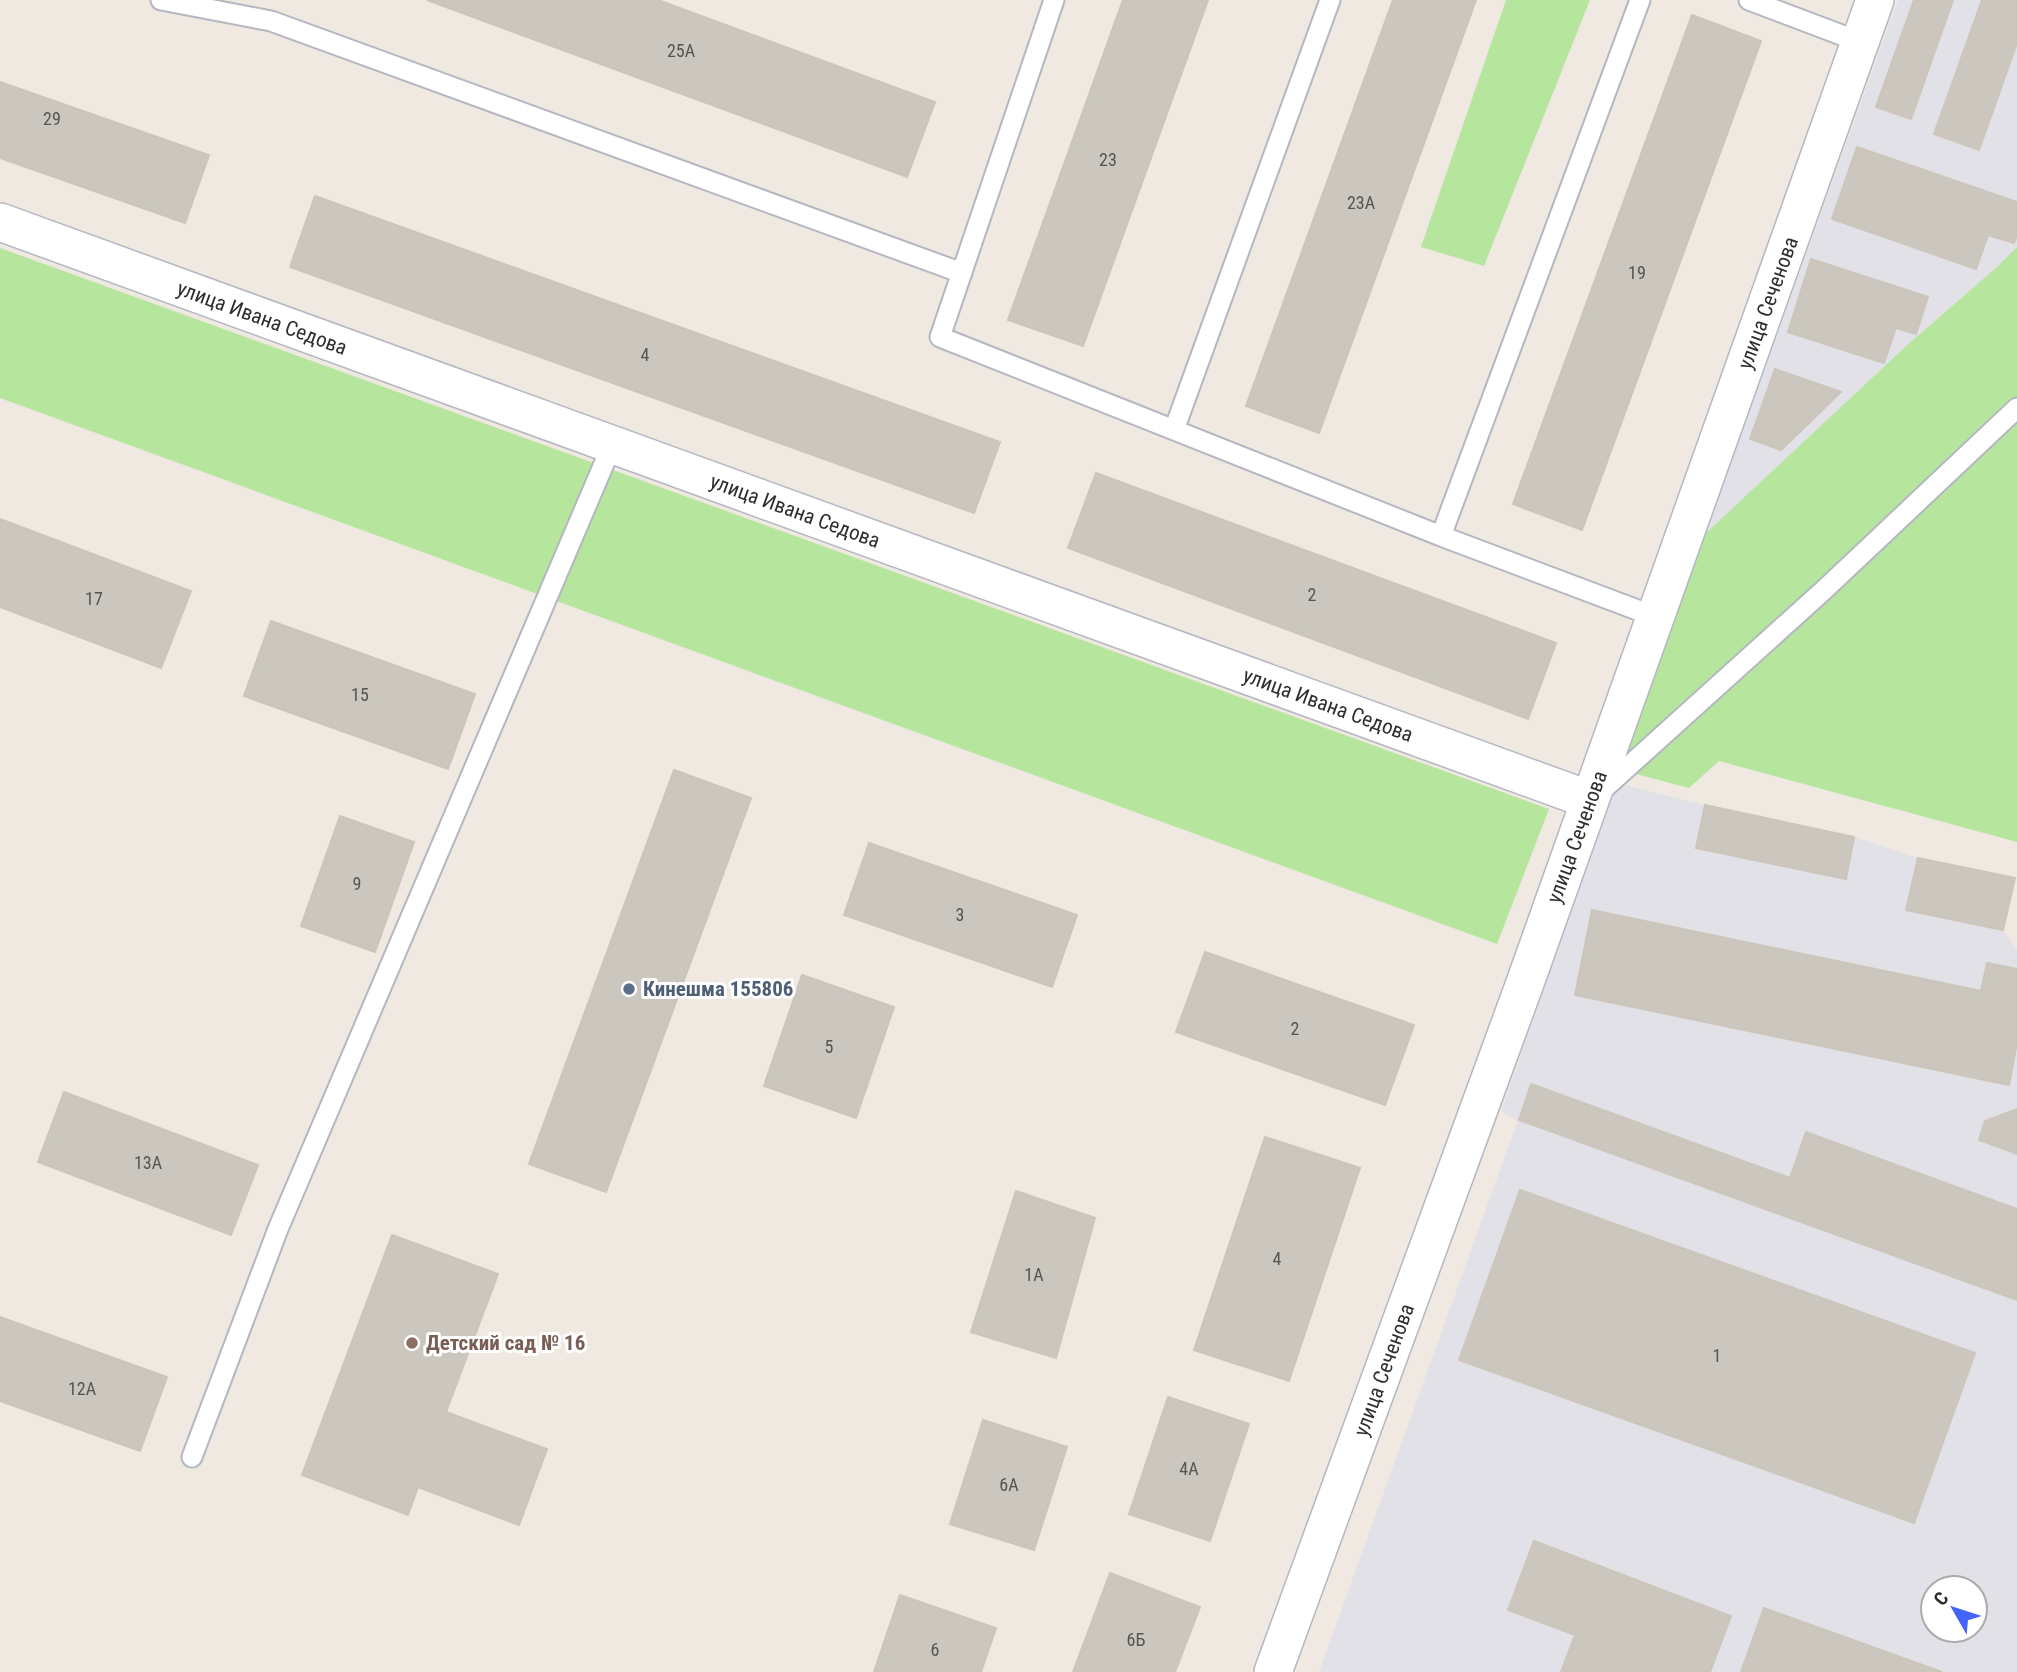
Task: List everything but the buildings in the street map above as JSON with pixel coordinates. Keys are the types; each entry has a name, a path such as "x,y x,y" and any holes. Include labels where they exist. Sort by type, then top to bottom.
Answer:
{"street":[{"name":"улица Сеченова","path":"1273,1672 1525,984 1875,0"},
{"name":"улица Ивана Седова","path":"0,222 1590,800"}],"lane":[{"path":"161,0 271,21 962,273"},
{"path":"1054,0 940,337 1441,536 1656,617"},
{"path":"1174,430 1330,0"},
{"path":"1441,536 1640,0"},
{"path":"1748,0 1860,42"},
{"path":"1590,800 1825,589 2017,408"},
{"path":"192,1457 278,1229 612,445"}],"shaded area":[{"path":"1898,0 2017,0 2017,247 1905,347 1706,533"},
{"path":"1616,783 1854,837 1918,858 2015,878 2003,930 2017,950 2017,1672 1319,1672 1518,1120 1501,1112"}],"green space":[{"path":"1506,0 1590,0 1484,266 1421,247"},
{"path":"2017,247 2017,842 1719,761 1689,788 1617,769 1706,533 1905,347"},
{"path":"0,248 1549,809 1497,944 0,398"}],"place":[{"name":"Кинешма 155806","path":"629,989"},
{"name":"Детский сад № 16","path":"412,1343"}]}
